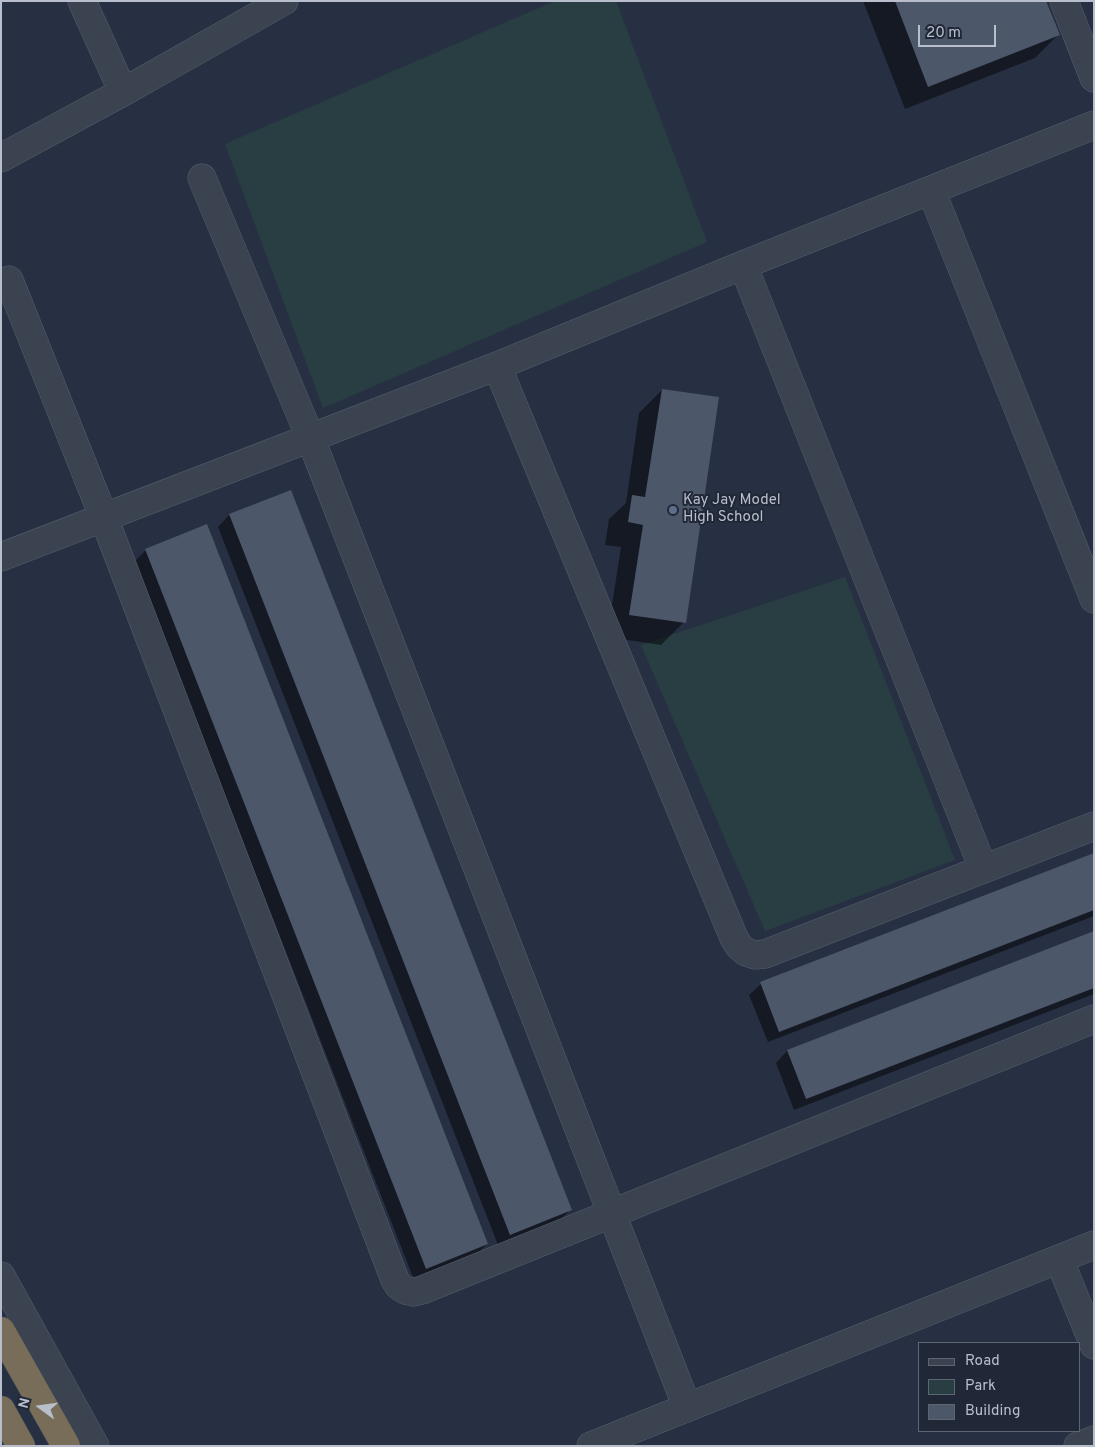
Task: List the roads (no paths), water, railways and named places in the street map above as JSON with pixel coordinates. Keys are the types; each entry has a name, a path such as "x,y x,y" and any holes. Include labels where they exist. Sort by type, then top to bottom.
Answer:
{"highway":[{"path":"1,1331 66,1446"},
{"path":"1,1410 21,1446"}],"street":[{"path":"82,1 123,92"},
{"path":"1,158 284,1"},
{"path":"1064,1 1094,78"},
{"path":"1,557 497,366 743,265 1094,125"},
{"path":"202,178 310,437 687,1407"},
{"path":"931,190 1094,599"},
{"path":"743,265 983,868"},
{"path":"9,280 104,518 395,1280 399,1286 414,1292 422,1290 1094,1019"},
{"path":"497,366 739,946 746,952 755,955 765,954 1094,826"},
{"path":"591,1446 1094,1245"},
{"path":"1059,1259 1094,1345"},
{"path":"1,1276 94,1446"},
{"path":"1078,1446 1094,1440"}],"place":[{"name":"Kay Jay Model High School","path":"673,510"}]}
